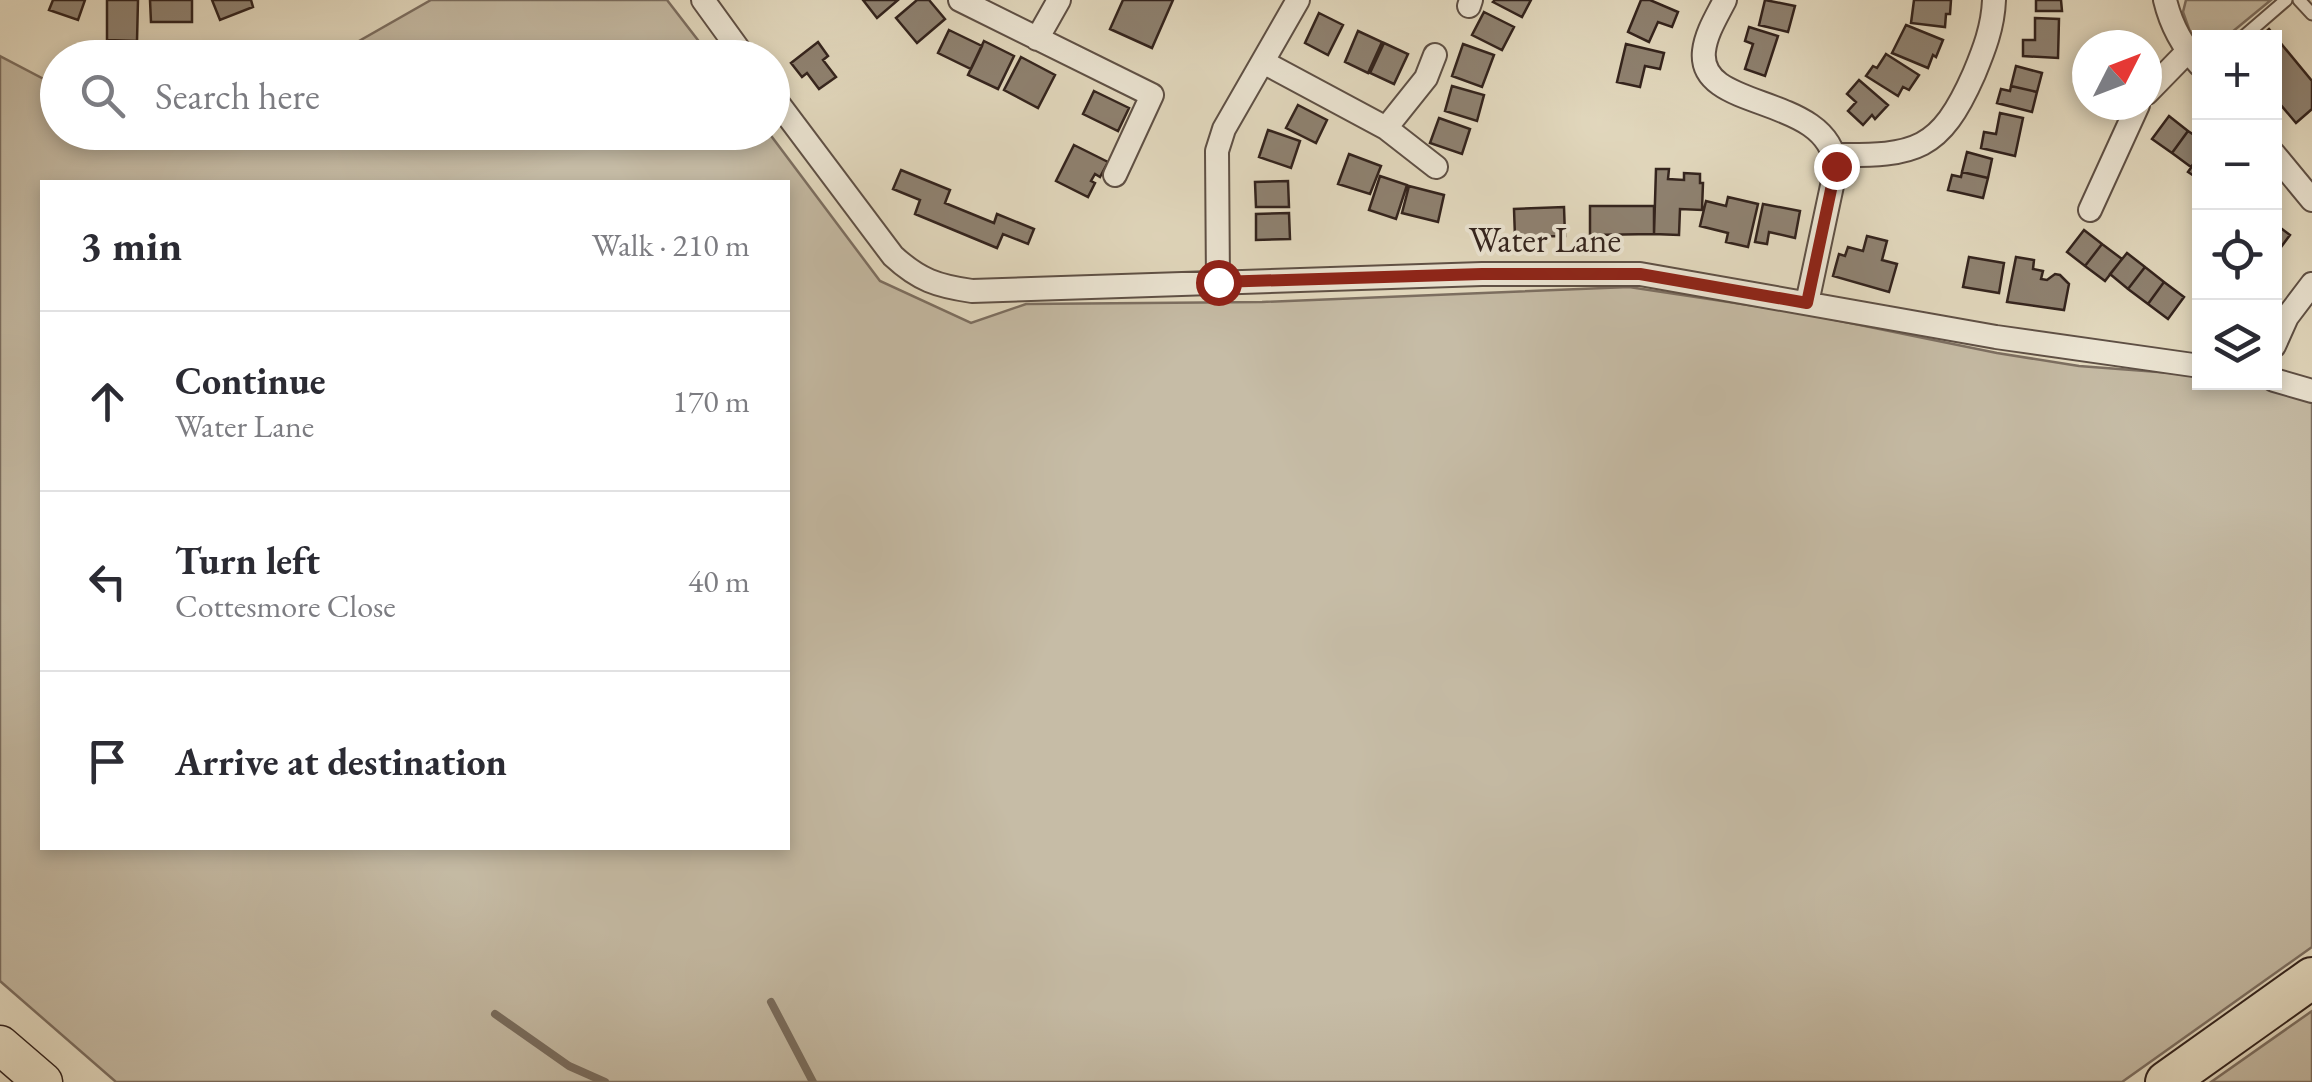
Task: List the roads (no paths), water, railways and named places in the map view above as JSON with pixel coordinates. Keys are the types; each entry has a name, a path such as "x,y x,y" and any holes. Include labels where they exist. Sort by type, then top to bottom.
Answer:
{"highway":[{"path":"2166,1082 2312,978"},
{"path":"0,1045 44,1082"}],"street":[{"path":"703,0 732,40"},
{"path":"960,0 1152,95 1114,175"},
{"path":"1037,39 1060,0"},
{"path":"1218,282 1217,152 1224,130 1298,0"},
{"path":"1725,0 1703,55 1712,78 1730,91 1818,128 1835,155 1836,166 1807,303"},
{"path":"1835,155 1902,152 1934,138 1950,120 1987,44 1994,0"},
{"path":"2165,0 2170,20 2192,56"},
{"path":"1386,128 1426,78 1435,55"},
{"path":"2162,82 2192,60"},
{"path":"1262,62 1386,128 1436,166"},
{"name":"Water Lane","path":"790,119 893,256 924,280 939,285 972,290 1482,274 1640,274 1996,338 2192,365"},
{"path":"2090,210 2131,120"},
{"path":"2282,164 2312,200"},
{"path":"2282,328 2312,284"},
{"path":"2282,382 2312,391"}],"lane":[{"path":"2251,30 2286,0"},
{"path":"2299,0 2312,14"}],"waterway":[{"path":"771,1002 813,1082"},
{"path":"495,1014 569,1066 605,1082"}]}
